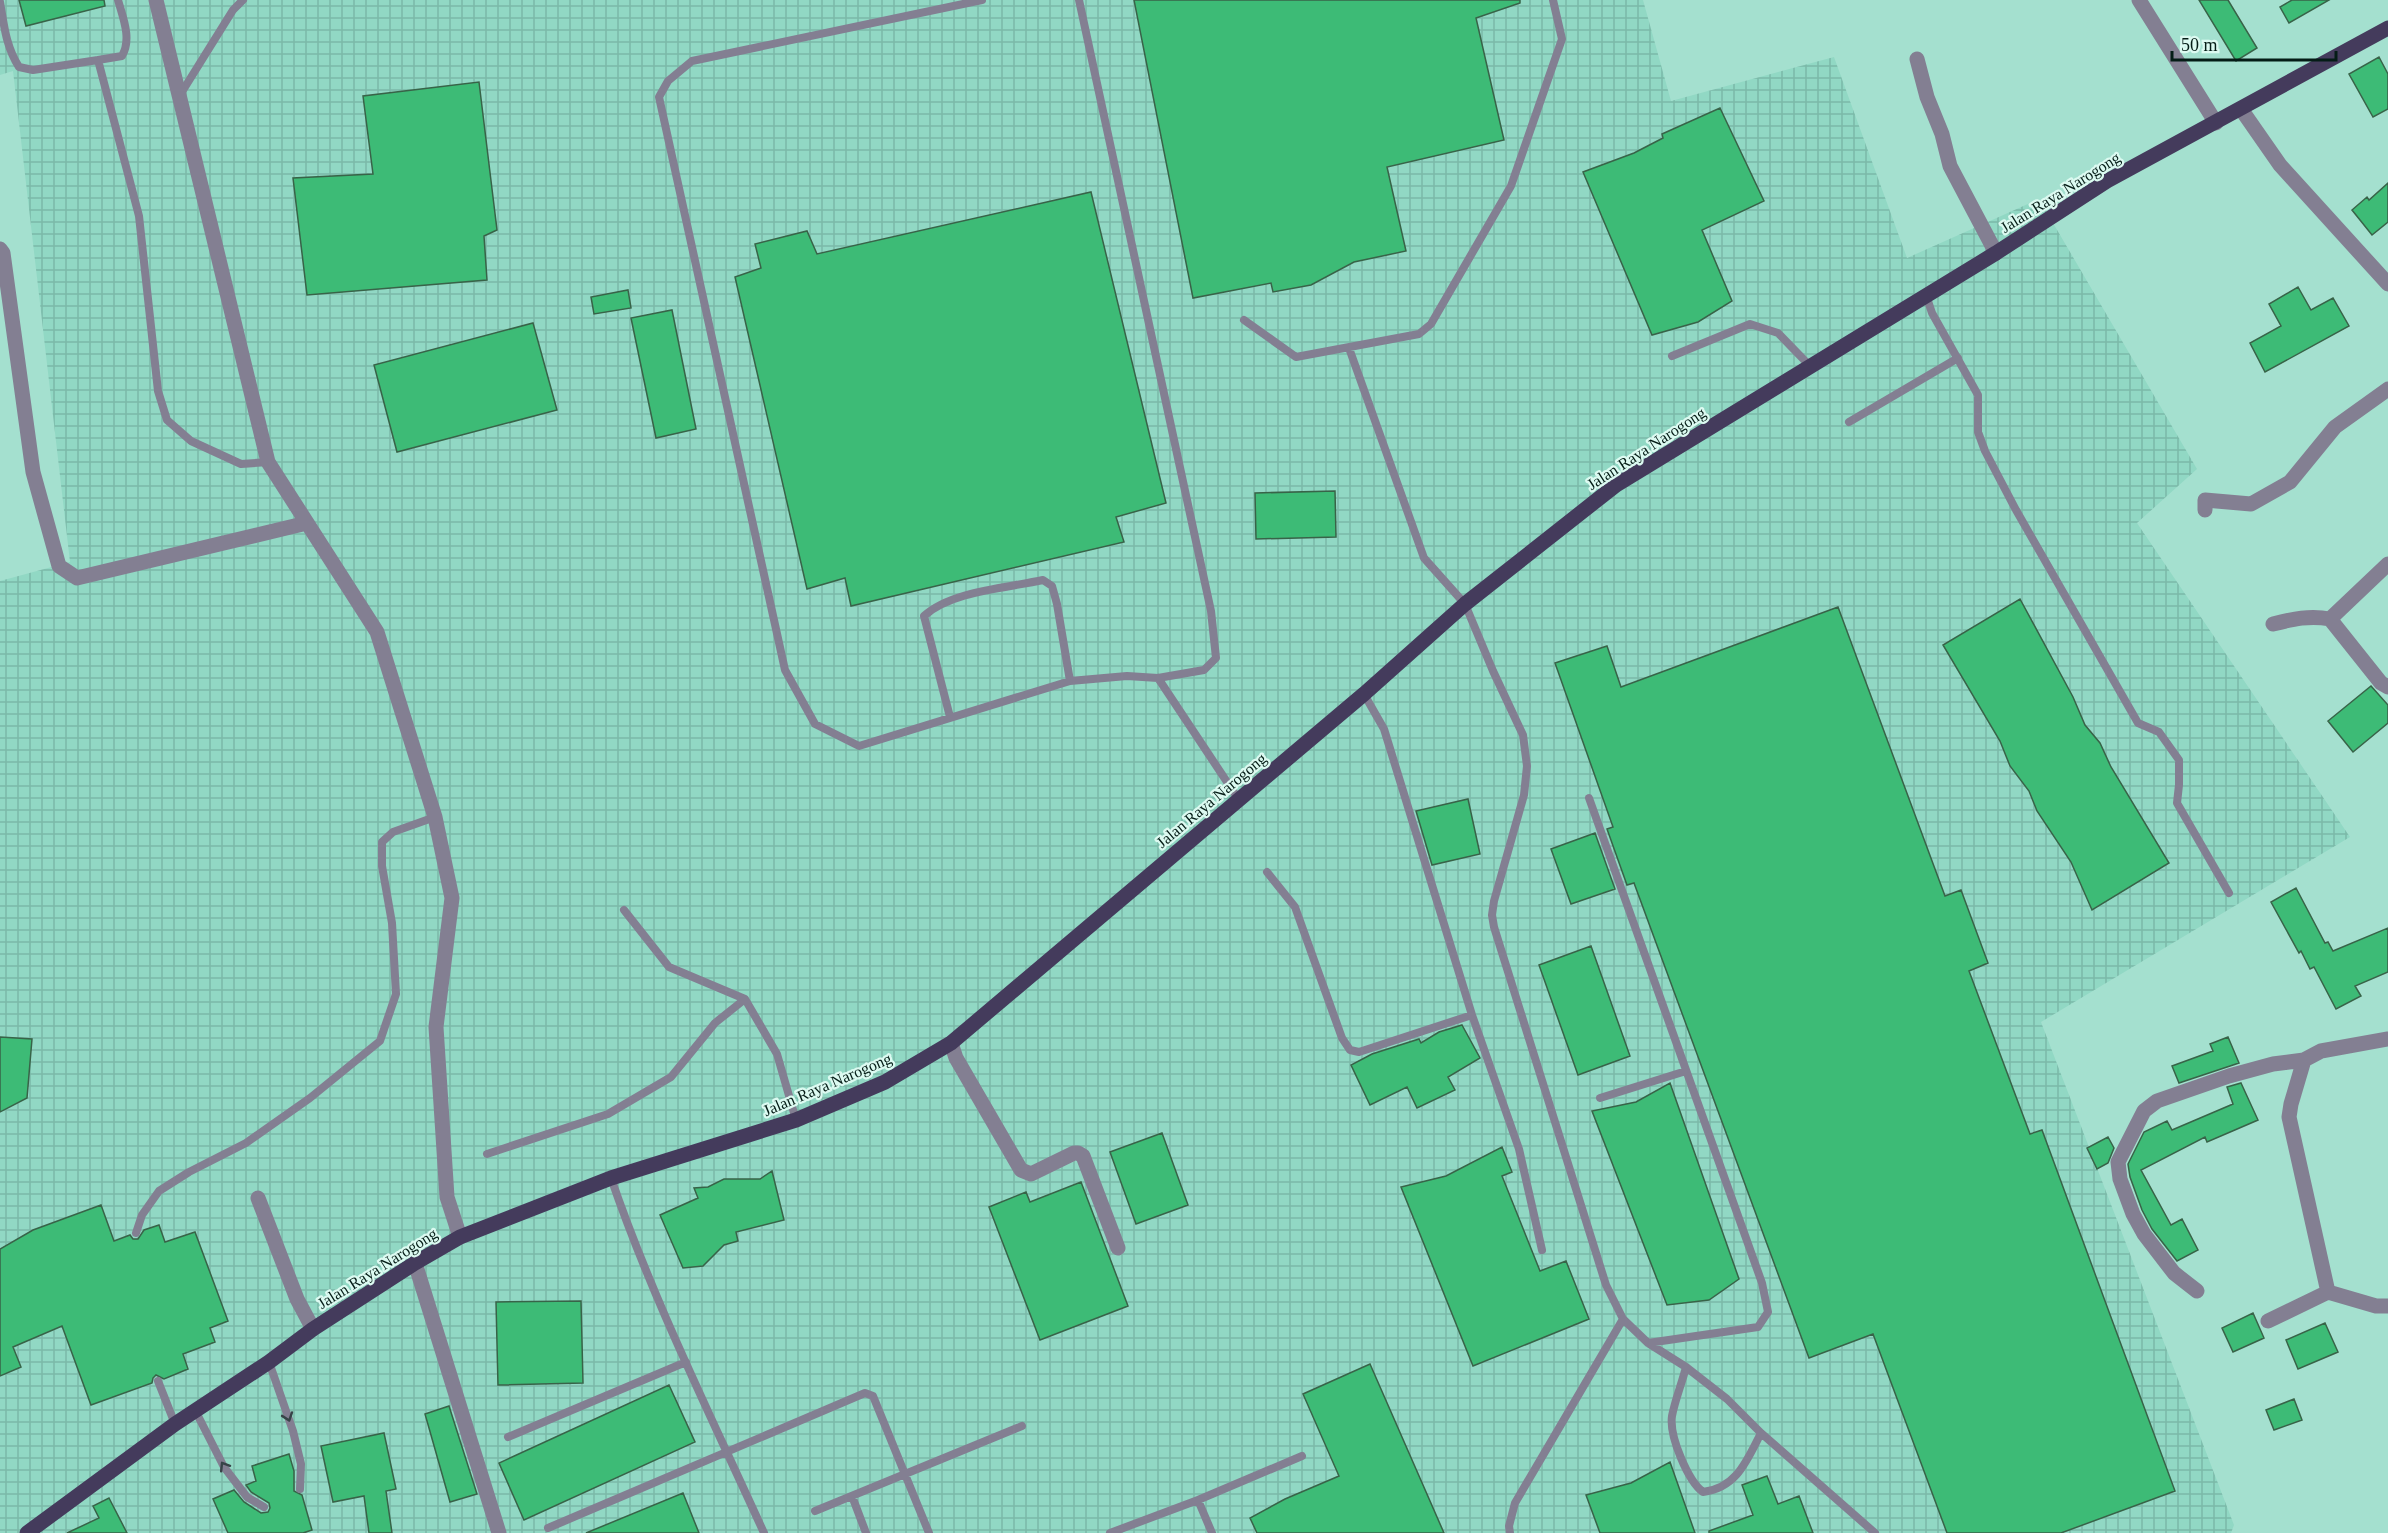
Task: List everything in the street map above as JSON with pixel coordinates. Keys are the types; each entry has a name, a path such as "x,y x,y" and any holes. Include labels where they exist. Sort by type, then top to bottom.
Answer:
{"main road":[{"name":"Jalan Raya Narogong","path":"27,1533 175,1424 269,1362 313,1329 415,1263 460,1237 611,1178 796,1120 885,1082 951,1043 1364,694 1465,604 1616,485 1996,254 2107,182 2388,28"}],"street":[{"path":"156,0 268,462 377,632 435,817 452,898 436,1027 447,1197 460,1237"},
{"path":"2139,0 2216,123"},
{"path":"1917,59 1950,166 1996,254"},
{"path":"2241,109 2280,165 2388,284"},
{"path":"0,249 3,253 7,349 33,472 59,566 77,578 307,523"},
{"path":"2205,510 2205,500 2251,504 2290,482 2335,427 2388,389"},
{"path":"2330,619 2388,564"},
{"path":"2273,624 2298,617 2315,616 2330,619 2381,683 2388,687"},
{"path":"2197,1291 2174,1273 2144,1234 2133,1215 2120,1179 2118,1162 2145,1111 2157,1101 2229,1076 2273,1064 2304,1060 2321,1051 2388,1039"},
{"path":"951,1043 956,1058 1021,1170 1031,1174 1074,1153 1083,1156 1118,1248"},
{"path":"2304,1060 2292,1097 2289,1117 2328,1292"},
{"path":"258,1198 297,1299 313,1329"},
{"path":"415,1263 499,1533"},
{"path":"2268,1322 2328,1292 2376,1306 2388,1306"}],"lane":[{"path":"0,2 12,56 19,67 33,70 122,56 127,47 127,34 118,0"},
{"path":"180,95 232,10 243,0"},
{"path":"982,0 692,62 668,81 658,97 785,670 815,724 859,746 1070,681 1126,676 1158,678 1204,670 1216,658 1211,611 1079,0"},
{"path":"1244,320 1296,357 1419,334 1431,324 1511,186 1562,39 1552,0"},
{"path":"98,60 139,216 158,391 167,420 191,441 241,464 268,462"},
{"path":"1926,295 1932,313 1978,395 1978,432 1985,452 2138,723 2159,732 2179,760 2177,803 2229,893"},
{"path":"1672,356 1750,324 1778,333 1810,366"},
{"path":"1349,348 1424,558 1465,604 1523,735 1527,766 1524,795 1492,915 1606,1285 1623,1319 1648,1343 1686,1367 1727,1399 1875,1533"},
{"path":"1849,423 1958,358"},
{"path":"950,717 924,616 932,609 955,598 1043,580 1052,586 1070,681"},
{"path":"1158,678 1239,800"},
{"path":"1364,694 1384,729 1472,1015 1519,1149 1542,1250"},
{"path":"1589,798 1762,1283 1768,1312 1758,1327 1648,1343"},
{"path":"136,1233 142,1215 159,1191 189,1172 246,1143 310,1098 380,1041 396,994 392,923 382,866 382,842 393,832 435,817"},
{"path":"1267,872 1295,907 1342,1038 1350,1050 1359,1052 1472,1015"},
{"path":"624,910 669,967 745,999 777,1054 796,1120"},
{"path":"488,1154 608,1114 671,1077 716,1023 745,999"},
{"path":"1600,1098 1686,1071"},
{"path":"611,1178 629,1228 686,1362 764,1533"},
{"path":"1510,1533 1509,1526 1515,1503 1623,1319"},
{"path":"269,1362 293,1431 301,1464 300,1489"},
{"path":"508,1437 686,1362"},
{"path":"1686,1367 1672,1419 1678,1449 1693,1485 1703,1492 1709,1492 1735,1479 1761,1432"},
{"path":"158,1381 175,1424"},
{"path":"548,1528 865,1393 873,1396 929,1533"},
{"path":"195,1410 224,1467 246,1497 264,1507"},
{"path":"815,1511 1022,1426"},
{"path":"1110,1533 1198,1500 1302,1456"},
{"path":"852,1496 866,1533"},
{"path":"1198,1500 1212,1533"}],"shaded area":[{"path":"0,0 1643,0 1671,101 1834,57 1907,258 2039,199 2197,469 2137,523 2350,837 2041,1022 2234,1525 2231,1533 0,1533 0,581 70,562 13,71 0,75"}],"building":[{"path":"19,0 104,0 105,6 26,26"},
{"path":"1134,0 1520,0 1520,3 1476,18 1504,140 1387,167 1406,251 1354,262 1311,285 1273,292 1271,283 1193,298"},
{"path":"2199,0 2228,0 2257,48 2236,61"},
{"path":"2292,0 2329,0 2289,23 2280,7"},
{"path":"2379,57 2388,74 2388,109 2373,117 2349,74"},
{"path":"479,82 497,230 484,236 487,280 307,295 293,178 373,174 363,96"},
{"path":"1720,108 1764,201 1702,230 1732,301 1698,322 1652,335 1583,172 1634,153 1663,138 1662,134"},
{"path":"2388,183 2388,222 2372,235 2352,210 2367,197 2369,200"},
{"path":"1091,192 1166,503 1116,517 1124,542 851,606 845,578 807,589 735,277 761,268 755,244 807,231 817,254"},
{"path":"2298,287 2311,310 2333,298 2349,326 2265,372 2250,343 2281,326 2269,304"},
{"path":"628,290 631,308 594,314 591,297"},
{"path":"672,310 696,429 656,438 631,318"},
{"path":"533,323 557,410 397,452 374,365"},
{"path":"1335,491 1336,537 1256,539 1255,493"},
{"path":"2020,599 2073,697 2085,725 2100,743 2111,767 2169,863 2092,910 2071,862 2037,811 2029,791 2010,766 2000,741 1943,645"},
{"path":"1838,607 1945,896 1961,890 1988,963 1969,971 2030,1134 2042,1130 2175,1491 2061,1533 1947,1533 1873,1334 1809,1358 1634,883 1627,885 1607,829 1613,827 1555,663 1607,646 1621,687"},
{"path":"2371,686 2388,705 2388,723 2353,752 2328,721"},
{"path":"1468,799 1480,854 1432,865 1416,811"},
{"path":"1595,833 1615,889 1571,904 1551,849"},
{"path":"2296,888 2325,943 2328,942 2333,951 2388,928 2388,972 2355,986 2361,996 2336,1009 2314,967 2310,969 2301,951 2299,953 2271,902"},
{"path":"1591,946 1630,1056 1578,1075 1539,965"},
{"path":"1462,1025 1480,1058 1448,1077 1455,1090 1417,1108 1407,1087 1370,1105 1351,1065 1372,1054 1419,1039 1421,1043 1439,1032"},
{"path":"0,1037 32,1039 27,1098 0,1112"},
{"path":"2228,1037 2239,1063 2179,1083 2172,1066 2213,1051 2210,1044"},
{"path":"1670,1083 1739,1279 1709,1300 1667,1305 1592,1111 1636,1102"},
{"path":"2241,1083 2258,1120 2207,1142 2205,1137 2141,1170 2171,1225 2182,1219 2198,1250 2177,1261 2152,1229 2142,1210 2130,1177 2128,1164 2144,1132 2167,1121 2172,1130 2233,1104 2227,1087"},
{"path":"1162,1133 1188,1205 1136,1224 1110,1152"},
{"path":"2108,1137 2114,1148 2108,1163 2097,1169 2087,1148"},
{"path":"1502,1147 1512,1172 1502,1176 1540,1271 1566,1261 1589,1319 1473,1366 1401,1187 1446,1176"},
{"path":"772,1171 784,1220 736,1232 738,1241 724,1245 703,1266 683,1268 660,1215 698,1198 694,1188 708,1187 724,1179 760,1179"},
{"path":"1081,1182 1128,1306 1040,1340 989,1207 1026,1192 1030,1202"},
{"path":"101,1205 114,1241 130,1235 133,1239 138,1239 144,1230 159,1225 165,1242 195,1232 228,1321 210,1328 215,1342 183,1354 188,1369 164,1379 156,1375 152,1383 91,1405 62,1326 13,1347 21,1367 0,1376 0,1249 33,1230"},
{"path":"581,1301 583,1383 498,1385 496,1302"},
{"path":"2253,1313 2264,1338 2233,1352 2222,1328"},
{"path":"2325,1323 2338,1352 2298,1369 2286,1340"},
{"path":"1370,1364 1444,1533 1257,1533 1250,1518 1285,1499 1339,1476 1303,1394"},
{"path":"669,1385 695,1442 524,1520 499,1463"},
{"path":"2294,1399 2302,1420 2274,1430 2266,1410"},
{"path":"449,1406 477,1494 450,1502 425,1414"},
{"path":"384,1433 396,1489 386,1491 392,1533 369,1533 364,1496 333,1502 321,1446"},
{"path":"289,1454 294,1471 294,1491 302,1495 312,1530 303,1533 228,1533 213,1499 234,1490 244,1502 261,1513 268,1512 269,1503 251,1492 246,1485 256,1481 252,1466"},
{"path":"1670,1462 1695,1533 1600,1533 1586,1495 1631,1483"},
{"path":"1767,1476 1778,1504 1799,1496 1813,1533 1709,1533 1709,1531 1753,1515 1742,1485"},
{"path":"683,1493 699,1533 586,1533"},
{"path":"109,1498 127,1533 67,1533 99,1518 93,1506"}]}
